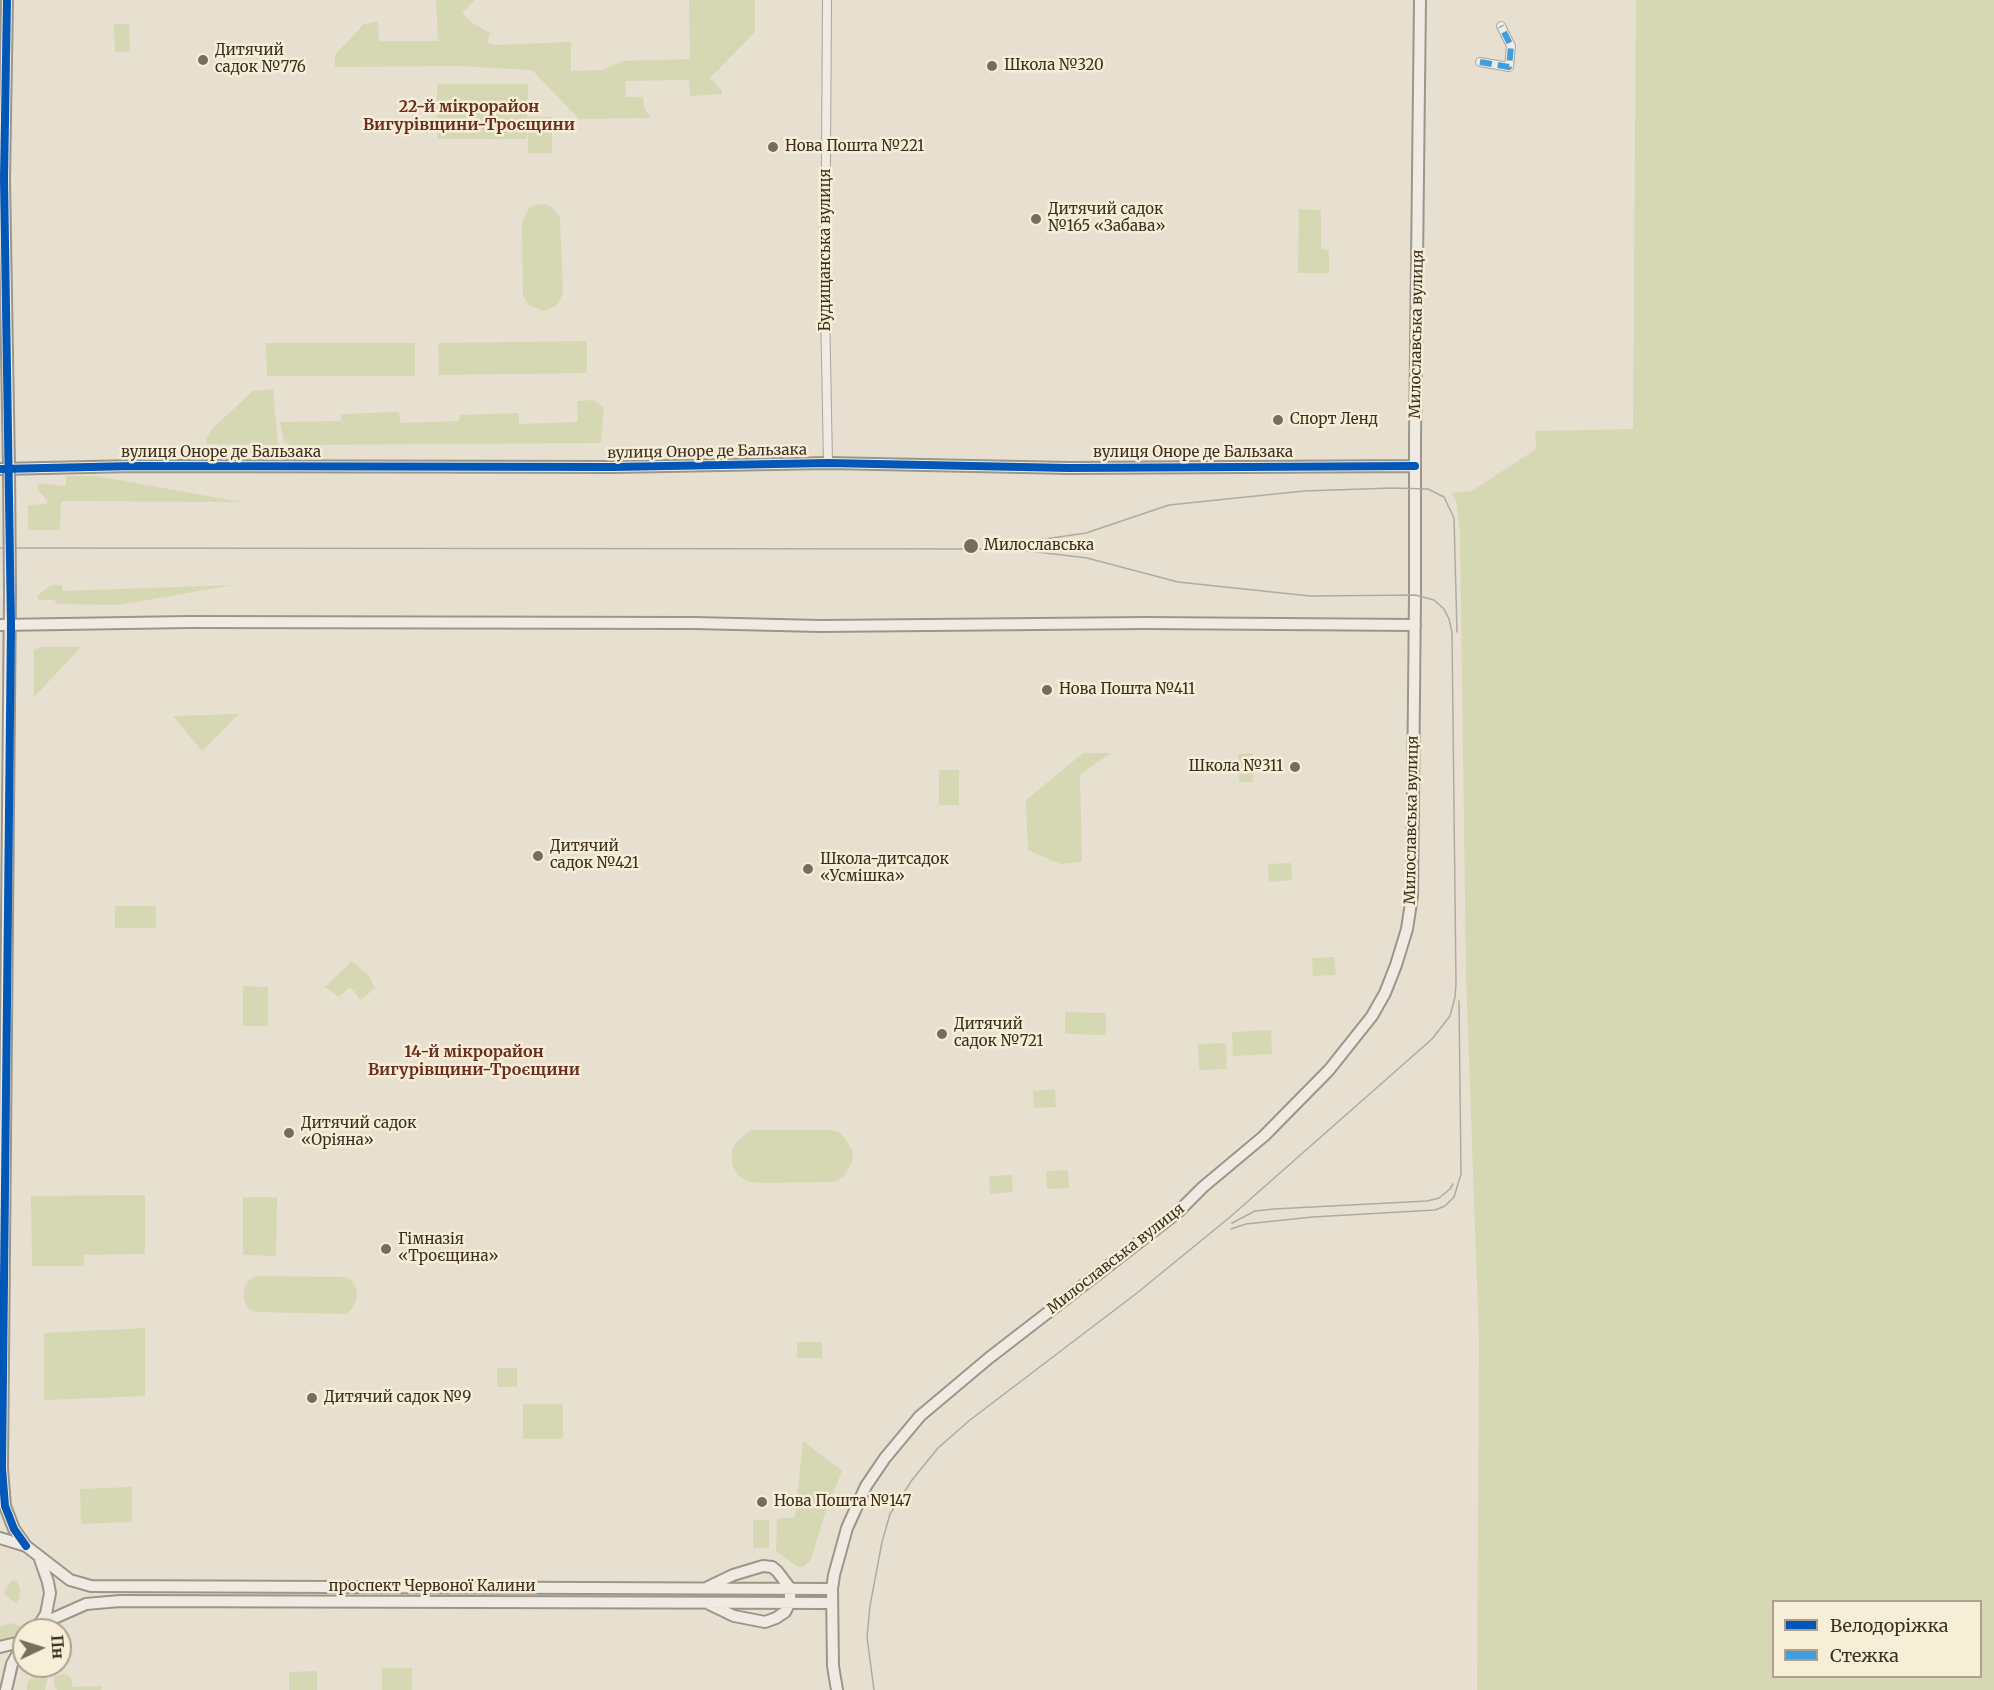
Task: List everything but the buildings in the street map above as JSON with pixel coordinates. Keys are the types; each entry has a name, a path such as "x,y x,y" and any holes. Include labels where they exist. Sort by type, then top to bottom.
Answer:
{"street":[{"path":"7,0 4,179 5,469 10,593 5,625 2,1468 5,1506 14,1529 26,1546"},
{"name":"Будищанська вулиця","path":"827,0 825,307 828,464"},
{"name":"Милославська вулиця","path":"837,1690 833,1666 832,1589 834,1575 847,1528 866,1486 885,1458 920,1416 989,1358 1178,1212 1203,1187 1264,1136 1329,1070 1372,1016 1385,993 1396,965 1407,929 1412,897 1420,0"},
{"path":"1480,62 1509,67 1511,46 1501,26"},
{"name":"вулиця Оноре де Бальзака","path":"5,469 134,466 614,467 828,464 1062,468 1415,466"},
{"path":"5,625 201,622 694,623 820,626 1145,623 1415,625"},
{"path":"0,1538 26,1546"},
{"name":"проспект Червоної Калини","path":"26,1546 70,1580 91,1586 832,1589"},
{"path":"39,1558 50,1593 49,1604 42,1618"},
{"path":"705,1588 733,1575 763,1566 777,1571 790,1588 790,1602 785,1612 765,1622 734,1616 705,1603"},
{"name":"проспект Червоної Калини","path":"57,1618 86,1604 120,1601 832,1603"},
{"path":"6,1690 12,1664"}],"green space":[{"path":"436,0 475,0 462,13 474,24 490,33 487,43 497,45 571,42 571,71 603,70 623,61 690,59 689,0 755,0 755,32 710,78 722,90 722,94 690,96 689,80 625,81 626,97 643,97 644,108 651,118 579,119 532,70 457,66 335,67 335,55 364,24 378,21 379,41 438,41"},
{"path":"1636,0 1994,0 1994,1690 1477,1690 1479,1342 1466,973 1460,534 1457,504 1452,493 1472,491 1536,449 1535,431 1633,429"},
{"path":"114,24 129,24 130,52 115,52"},
{"path":"437,84 528,84 527,139 437,139"},
{"path":"528,117 552,117 552,153 528,153"},
{"path":"546,204 552,207 560,217 563,294 556,306 544,311 529,305 523,295 522,223 528,209 533,205"},
{"path":"1299,209 1321,210 1321,249 1329,250 1329,273 1298,273"},
{"path":"587,341 587,373 439,375 438,343"},
{"path":"266,343 415,343 415,376 267,376"},
{"path":"273,389 278,445 206,444 206,438 213,428 253,391"},
{"path":"594,400 604,407 601,443 290,445 284,442 280,422 341,421 341,414 399,412 400,423 459,421 460,415 519,413 519,424 578,422 577,401"},
{"path":"66,476 96,476 242,502 61,501 60,530 28,530 28,505 47,504 47,500 37,489 38,483 66,486"},
{"path":"51,585 62,585 62,591 233,585 119,605 57,604 54,600 39,600 37,596"},
{"path":"40,647 81,647 34,697 34,650"},
{"path":"239,714 202,751 173,716"},
{"path":"1083,753 1111,753 1080,775 1082,862 1060,864 1028,850 1026,800"},
{"path":"1252,753 1253,782 1239,782 1238,754"},
{"path":"939,770 959,770 959,805 939,805"},
{"path":"1291,863 1292,880 1269,882 1268,864"},
{"path":"115,906 156,906 156,928 115,928"},
{"path":"1334,957 1336,975 1313,976 1312,958"},
{"path":"352,961 369,976 375,988 361,1000 350,987 339,997 325,987"},
{"path":"243,986 268,987 268,1026 243,1026"},
{"path":"1065,1012 1106,1013 1106,1035 1065,1034"},
{"path":"1271,1030 1272,1054 1233,1056 1232,1032"},
{"path":"1226,1043 1227,1069 1199,1070 1198,1044"},
{"path":"1055,1089 1056,1107 1034,1108 1033,1091"},
{"path":"751,1130 832,1130 841,1133 853,1151 852,1162 845,1175 834,1182 758,1183 746,1181 738,1175 732,1165 732,1151 735,1143"},
{"path":"1068,1170 1069,1188 1047,1189 1046,1171"},
{"path":"1012,1175 1013,1192 990,1194 989,1176"},
{"path":"145,1195 145,1254 84,1255 84,1266 32,1266 31,1196"},
{"path":"243,1197 277,1197 276,1256 243,1255"},
{"path":"256,1276 347,1277 353,1282 357,1291 356,1301 346,1314 255,1312 248,1308 244,1300 244,1289 248,1281"},
{"path":"145,1328 145,1396 44,1400 44,1333"},
{"path":"797,1342 822,1342 822,1358 797,1358"},
{"path":"497,1368 517,1368 517,1387 497,1387"},
{"path":"523,1404 563,1404 563,1439 523,1439"},
{"path":"803,1441 842,1471 823,1519 811,1560 803,1567 798,1567 776,1551 777,1519 795,1517"},
{"path":"132,1487 132,1522 81,1524 80,1489"},
{"path":"753,1520 769,1520 769,1548 753,1548"},
{"path":"13,1580 17,1581 20,1589 16,1604 4,1594 5,1589"},
{"path":"12,1623 12,1636 0,1640 0,1626"},
{"path":"382,1668 412,1668 412,1690 382,1690"},
{"path":"317,1671 317,1690 289,1690 289,1672"},
{"path":"31,1678 48,1678 45,1690 27,1690"},
{"path":"54,1678 70,1678 72,1687 103,1686 101,1690 57,1690"}],"tram line":[{"path":"1010,544 1086,533 1169,505 1304,491 1428,489 1444,497 1454,518 1457,632"},
{"path":"0,548 1012,549 1087,558 1178,582 1310,596 1415,595 1434,600 1444,609 1452,632 1456,984 1450,1016 1432,1039 1230,1217 1137,1293 970,1420 938,1448 912,1480 890,1514 882,1542 870,1606 867,1637 874,1690"},
{"path":"1231,1229 1246,1224 1312,1217 1435,1210 1445,1206 1454,1197 1461,1174 1459,1001"},
{"path":"1232,1223 1255,1211 1427,1201 1439,1198 1453,1184"}],"marked path":[{"path":"1480,62 1509,67 1511,46 1501,26"}],"cycle path":[{"path":"7,0 4,179 11,625 2,1468 5,1506 14,1529 26,1546"},
{"path":"0,469 134,466 614,467 828,463 1069,468 1415,466"}],"place":[{"name":"Дитячий садок №776","path":"203,60"},
{"name":"Школа №320","path":"992,66"},
{"name":"Нова Пошта №221","path":"773,147"},
{"name":"Дитячий садок №165 «Забава»","path":"1036,219"},
{"name":"Спорт Ленд","path":"1278,420"},
{"name":"Милославська","path":"971,546"},
{"name":"Нова Пошта №411","path":"1047,690"},
{"name":"Школа №311","path":"1295,767"},
{"name":"Дитячий садок №421","path":"538,856"},
{"name":"Школа-дитсадок «Усмішка»","path":"808,869"},
{"name":"Дитячий садок №721","path":"942,1034"},
{"name":"Дитячий садок «Оріяна»","path":"289,1133"},
{"name":"Гімназія «Троєщина»","path":"386,1249"},
{"name":"Дитячий садок №9","path":"312,1398"},
{"name":"Нова Пошта №147","path":"762,1502"}],"district":[{"name":"22-й мікрорайон Вигурівщини-Троєщини","path":"469,116"},
{"name":"14-й мікрорайон Вигурівщини-Троєщини","path":"474,1061"}]}
